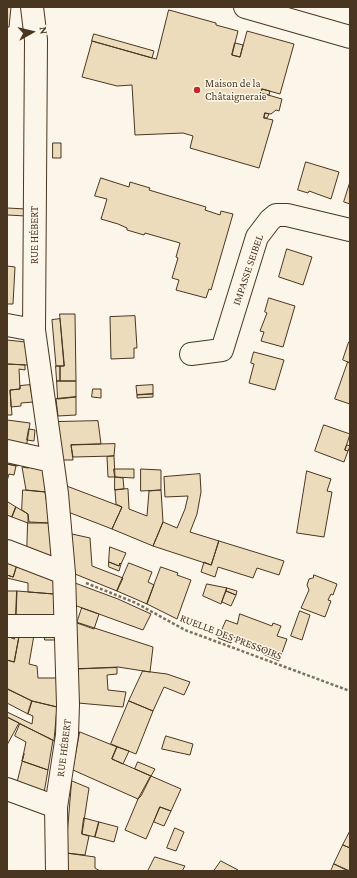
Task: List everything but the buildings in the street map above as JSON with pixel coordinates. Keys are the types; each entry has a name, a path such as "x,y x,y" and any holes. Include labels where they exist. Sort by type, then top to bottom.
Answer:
{"street":[{"name":"RUE HÉBERT","path":"32,7 36,40 34,330 52,461 64,574 68,705 67,735 56,806 57,871"},
{"path":"245,7 350,37"},
{"name":"IMPASSE SEIBEL","path":"192,354 222,350 257,238 270,220 276,215 287,214 350,230"},
{"path":"7,325 34,330"},
{"path":"7,451 52,461"},
{"path":"7,551 64,574"},
{"path":"7,626 65,626"},
{"path":"7,789 56,806"}],"path":[{"name":"RUELLE DES PRESSOIRS","path":"64,574 136,603 185,630 350,691"}],"place":[{"name":"Maison de la Châtaigneraie","path":"197,90"}]}
